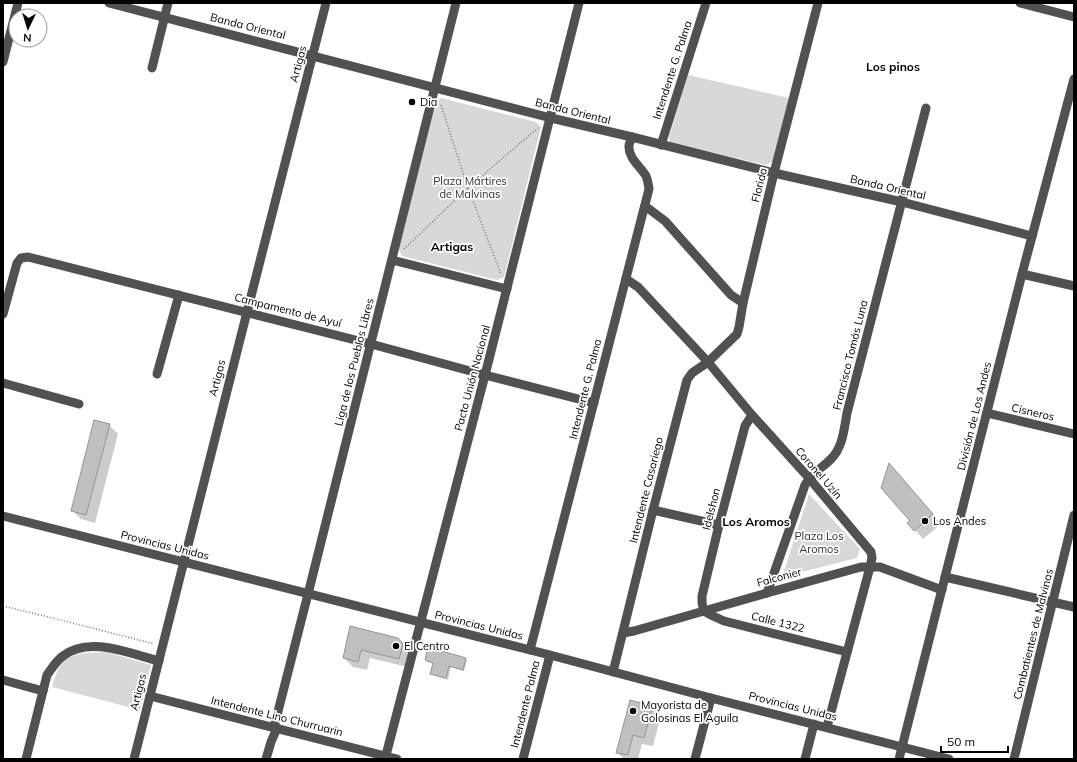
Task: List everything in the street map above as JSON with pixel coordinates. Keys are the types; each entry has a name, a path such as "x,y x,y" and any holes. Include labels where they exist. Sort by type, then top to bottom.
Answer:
{"street":[{"path":"3,62 18,3"},
{"name":"Banda Oriental","path":"110,3 551,118 774,173 902,202 1032,236"},
{"path":"152,68 168,3"},
{"name":"Artigas","path":"134,759 246,312 326,3"},
{"name":"Liga de los Pueblos Libres","path":"266,759 456,3"},
{"name":"Pacto Unión Nacional","path":"386,758 551,118 579,3"},
{"name":"Intendente G. Palma","path":"661,145 706,3"},
{"name":"Florida","path":"708,362 737,334 740,327 743,303 774,173 818,3"},
{"path":"1020,3 1074,17"},
{"name":"División de Los Andes","path":"899,759 1022,274 1074,79"},
{"name":"Francisco Tomás Luna","path":"767,593 808,478 831,459 841,443 847,413 926,108"},
{"name":"Intendente G. Palma","path":"530,650 649,189 646,176 630,152 629,147 632,137"},
{"path":"645,206 665,221 732,295 743,303"},
{"name":"Campamento de Ayuí","path":"3,314 17,263 21,258 28,257 371,344 594,403"},
{"path":"392,260 507,289"},
{"path":"1022,274 1074,286"},
{"name":"Coronel Uzín","path":"626,279 638,287 708,362 871,552 872,558 870,567 827,727"},
{"path":"157,374 179,295"},
{"name":"Intendente Casariego","path":"623,633 687,380 692,373 708,362"},
{"path":"3,383 79,404"},
{"name":"Cisneros","path":"987,413 1074,434"},
{"name":"Idelshon","path":"704,611 702,596 719,525 745,426 752,415"},
{"path":"653,510 719,525"},
{"name":"Combatientes de Malvinas","path":"1014,759 1074,515"},
{"name":"Provincias Unidas","path":"3,516 550,655 950,759"},
{"name":"Falconier","path":"623,633 861,567 884,568 942,590"},
{"path":"945,576 1074,607"},
{"name":"Calle 1322","path":"704,611 724,621 847,652"},
{"path":"612,672 623,633"},
{"path":"26,759 47,675 59,659 71,651 81,648 101,646 158,661"},
{"name":"Intendente Palma","path":"523,759 550,655"},
{"path":"3,680 42,692"},
{"name":"Intendente Lino Churruarin","path":"150,696 275,727 386,758 398,759"},
{"path":"695,759 711,698"},
{"path":"805,759 814,724"}],"path":[{"path":"440,102 468,188 502,275"},
{"path":"403,250 468,188 551,118"},
{"path":"3,606 162,646"}],"green space":[{"path":"688,75 789,98 773,161 766,165 670,143 669,137"},
{"name":"Plaza Mártires de Malvinas","path":"441,98 536,122 541,127 504,277 497,280 402,256 398,248 435,103"},
{"name":"Plaza Los Aromos","path":"809,494 860,549 857,558 782,577"},
{"path":"106,652 151,665 140,710 52,687 56,674 64,661 75,655"}],"building":[{"path":"94,420 110,424 86,515 71,511"},
{"path":"889,463 933,514 914,531 907,523 910,521 881,488"},
{"path":"350,626 398,638 403,644 399,659 361,650 358,662 343,658"},
{"path":"428,647 466,658 463,670 449,666 446,678 430,674 433,663 425,660"},
{"path":"630,700 653,706 644,738 633,735 628,755 616,753"}],"place":[{"name":"Dia","path":"412,102"},
{"name":"Los Andes","path":"925,521"},
{"name":"El Centro","path":"396,646"},
{"name":"Mayorista de Golosinas El Aguila","path":"633,711"}],"district":[{"name":"Los pinos","path":"893,66"},
{"name":"Artigas","path":"452,246"},
{"name":"Los Aromos","path":"756,521"}]}
